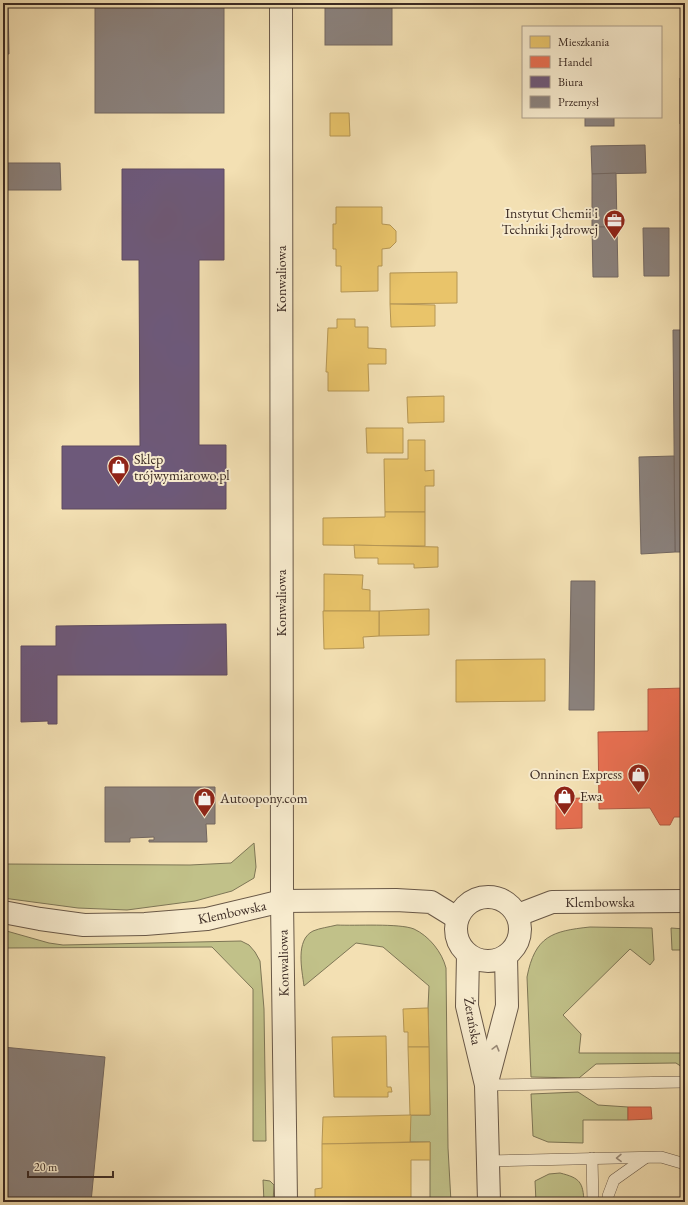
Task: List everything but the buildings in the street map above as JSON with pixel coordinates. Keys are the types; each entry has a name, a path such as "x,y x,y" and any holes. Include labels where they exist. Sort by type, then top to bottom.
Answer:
{"street":[{"name":"Konwaliowa","path":"281,3 282,901 286,1202"},
{"path":"494,896 508,903 518,915 520,930 516,944 506,956 494,961 480,960 468,955 459,944 455,931 457,918 465,904 479,897 494,896"},
{"name":"Klembowska","path":"3,912 84,925 145,924 207,919 282,901 396,900 431,902 457,918"},
{"name":"Klembowska","path":"518,915 552,902 685,902"},
{"name":"Żerańska","path":"468,955 467,1006 486,1085 489,1202"},
{"name":"Żerańska","path":"486,1085 507,1006 506,956"}],"lane":[{"path":"486,1085 685,1082"},
{"path":"608,1202 608,1196 614,1180 646,1157"},
{"path":"488,1161 661,1157 685,1164"},
{"path":"592,1158 593,1202"}],"green space":[{"path":"254,843 256,867 254,878 232,891 195,901 127,910 78,908 3,898 3,864 190,865 231,863"},
{"path":"337,925 388,925 414,929 430,940 438,950 444,962 446,968 448,1148 451,1202 430,1202 430,1142 410,1142 410,1115 430,1115 429,986 383,947 356,943 304,986 301,956 304,941 307,935 322,928"},
{"path":"590,927 652,928 654,960 650,965 630,949 563,1015 581,1034 579,1053 685,1053 685,1069 676,1063 596,1064 579,1078 531,1077 527,977 530,963 540,944 547,938 565,931"},
{"path":"671,928 685,929 685,950 672,950"},
{"path":"3,930 49,943 63,945 241,941 249,945 260,961 264,1009 266,1141 253,1141 253,989 212,947 3,948"},
{"path":"578,1092 598,1105 628,1107 628,1120 583,1120 583,1143 548,1142 533,1136 531,1094"},
{"path":"560,1173 572,1177 579,1182 583,1190 584,1202 536,1202 535,1181 549,1174"},
{"path":"263,1180 270,1181 274,1185 273,1202 264,1202"}],"place":[{"name":"Instytut Chemii i Techniki Jądrowej","path":"614,240"},
{"name":"Sklep trójwymiarowo.pl","path":"118,486"},
{"name":"Onninen Express","path":"638,794"},
{"name":"Ewa","path":"565,816"},
{"name":"Autoopony.com","path":"205,818"}]}
